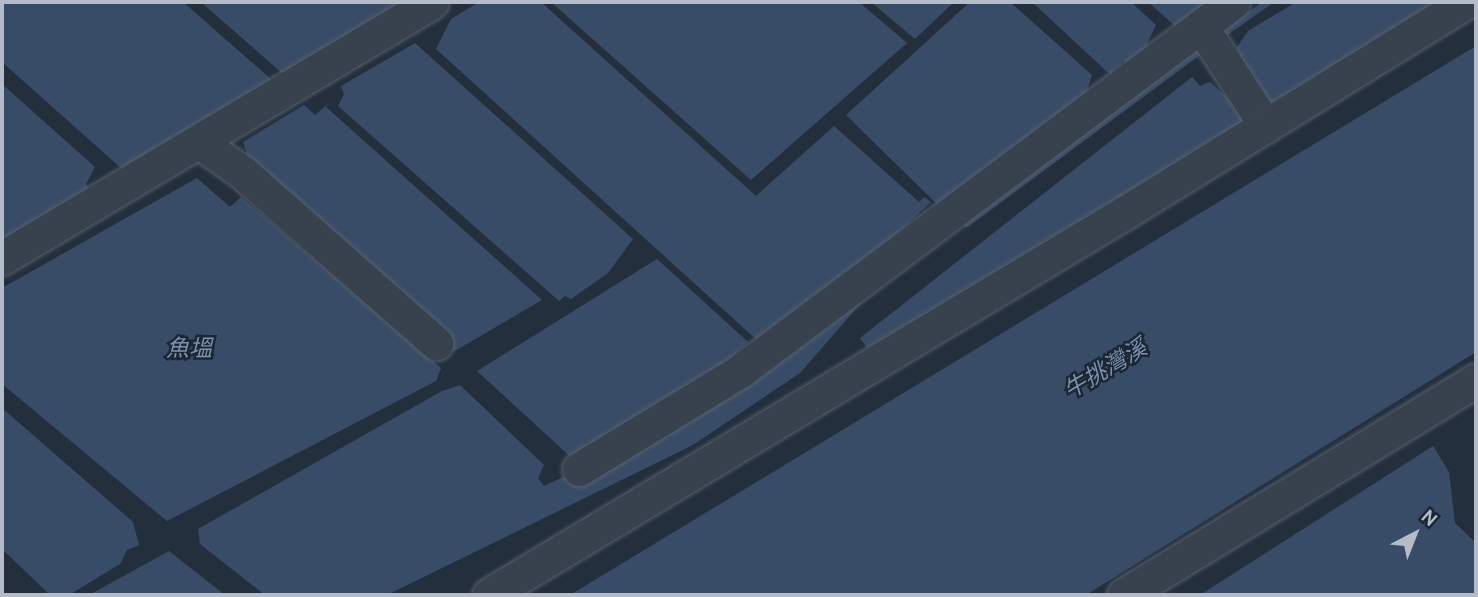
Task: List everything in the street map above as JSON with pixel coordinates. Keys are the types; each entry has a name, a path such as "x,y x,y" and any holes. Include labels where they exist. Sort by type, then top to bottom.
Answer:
{"lane":[{"path":"2,258 432,2"},
{"path":"579,469 740,371 1208,38 1233,2"},
{"path":"489,595 1266,126 1465,2"},
{"path":"1208,38 1266,126"},
{"path":"199,142 242,172 436,343"},
{"path":"1124,595 1476,380"}],"water":[{"path":"2,2 183,2 279,86 131,177 2,62"},
{"path":"201,2 421,2 291,81"},
{"path":"479,2 541,2 756,196 834,126 919,202 924,197 931,202 769,351 436,49 451,19"},
{"path":"551,2 859,2 907,43 751,180"},
{"path":"871,2 954,2 915,39"},
{"path":"970,2 1010,2 1092,75 1087,91 947,214 846,115"},
{"path":"1032,2 1131,2 1156,25 1147,44 1153,53 1131,74 1124,60 1112,72 1117,81"},
{"path":"1148,2 1221,2 1182,32"},
{"path":"1296,2 1439,2 1272,111 1238,66 1237,47 1248,31"},
{"path":"415,43 633,239 608,273 571,299 565,296 559,301 338,106 344,94 341,86"},
{"name":"牛挑灣溪","path":"1476,46 1476,352 1086,595 570,595"},
{"path":"1192,77 1200,86 1210,82 1249,117 1229,138 867,348 860,338"},
{"path":"2,84 95,167 86,184 97,202 2,257"},
{"path":"330,102 326,107 542,300 455,351 445,348 255,180 243,142 304,105 315,115"},
{"name":"魚塭","path":"197,178 230,207 241,197 441,368 436,381 167,521 2,384 2,288"},
{"path":"657,259 748,342 735,353 747,362 575,461 477,371"},
{"path":"868,295 800,373 693,445 387,595 265,595 200,544 198,529 442,391 460,385 544,465 538,478 544,486 680,421"},
{"path":"2,408 133,522 139,545 127,550 120,564 69,595 50,595 2,549"},
{"path":"1433,446 1449,472 1455,523 1476,543 1476,595 1200,595"},
{"path":"169,551 225,595 89,595"}],"waterway":[{"path":"1219,36 1267,2"},
{"path":"966,223 1204,47"}]}
